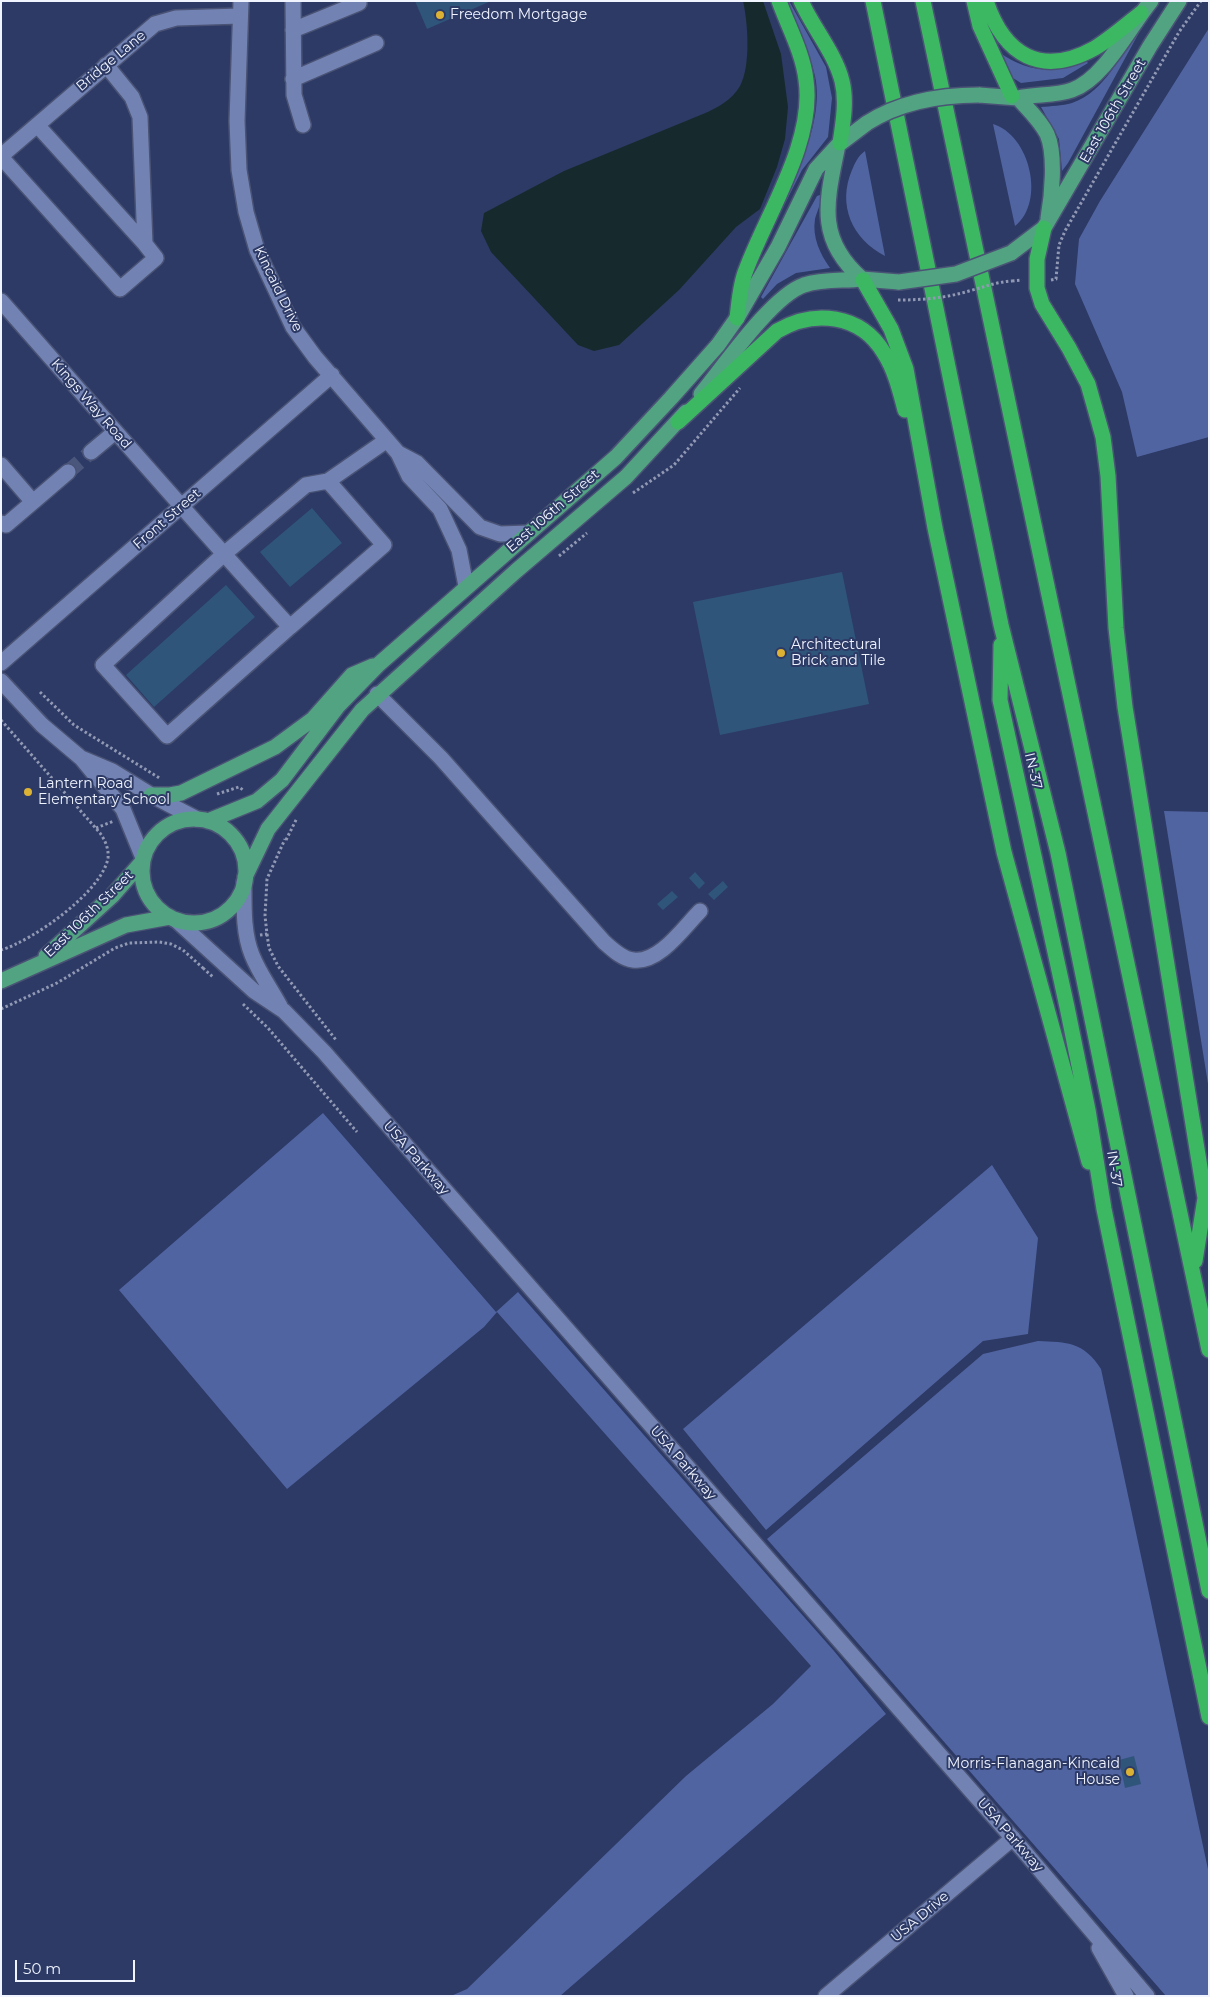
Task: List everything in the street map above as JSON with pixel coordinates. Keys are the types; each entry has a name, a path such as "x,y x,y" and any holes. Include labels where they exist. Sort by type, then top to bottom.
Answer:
{"highway":[{"path":"737,318 745,271 792,163 806,108 807,92 804,68 779,1"},
{"path":"801,1 832,57 842,81 844,99 839,144"},
{"path":"873,1 1001,625 1058,853 1209,1591"},
{"path":"924,1 1209,1350"},
{"path":"974,1 980,26 1015,97"},
{"path":"986,1 996,28 1004,40 1015,49 1036,59 1048,62 1077,56 1096,47 1141,14"},
{"path":"1046,225 1037,259 1037,288 1042,304 1088,384 1099,418 1105,447 1112,574 1125,707 1205,1198 1193,1270"},
{"path":"862,279 891,329 906,368 936,528 1004,852 1082,1139 1104,1209"},
{"path":"678,422 763,343 790,323 802,319 824,317 853,324 875,341 883,351 894,372 936,528"},
{"name":"IN-37","path":"1001,625 1000,700 1036,856 1084,1091 1104,1209 1209,1717"}],"main road":[{"name":"East 106th Street","path":"202,820 257,801 282,780 338,706 379,664 466,586 616,457 718,345 737,318 771,260 816,169 839,144 867,123 886,113 921,101 953,96 1015,97 1065,92 1086,83 1103,66 1151,1"},
{"name":"East 106th Street","path":"245,880 268,829 362,710 377,694 626,477 678,422 770,309 784,295 813,282 862,279 899,282 956,274 1011,253 1046,225 1150,46 1179,1"},
{"path":"1015,97 1042,126 1050,145 1051,178 1046,225"},
{"path":"839,144 829,208 831,238 838,255 862,279"},
{"path":"151,795 170,795 182,792 275,747 313,719 352,675 379,664"},
{"path":"202,820 225,829 237,842 244,859 245,880 232,906 218,916 193,923 173,919 155,906 145,890 143,860 151,841 163,828 179,821 202,820"},
{"name":"East 106th Street","path":"36,965 112,896 143,860"},
{"name":"East 106th Street","path":"1,981 126,925 173,919"}],"street":[{"path":"293,1 294,95 303,125"},
{"path":"293,30 359,3"},
{"name":"Bridge Lane","path":"1,156 155,24 176,18 241,9"},
{"name":"Kincaid Drive","path":"241,9 237,121 239,170 246,212 257,250 294,327 398,454 409,476 440,509 460,550 466,586"},
{"path":"293,79 376,43"},
{"path":"106,65 132,98 140,118 145,244"},
{"path":"1,156 120,290 156,258 37,124"},
{"name":"Kings Way Road","path":"1,301 180,507 290,628"},
{"name":"Front Street","path":"1,663 332,375"},
{"path":"91,452 115,432"},
{"path":"328,480 384,545 167,736 103,666 224,554 306,485 328,480 387,440"},
{"name":"Kincaid Drive","path":"398,454 417,463 480,527 500,534 528,532"},
{"path":"1,465 33,502"},
{"path":"1,523 6,525 68,472"},
{"path":"1,681 42,726 81,758 123,809 143,860"},
{"path":"377,694 441,758 604,942 620,956 634,960 655,955 700,911"},
{"path":"81,758 112,771 151,795 202,820"},
{"name":"USA Parkway","path":"245,880 246,927 249,948 257,966 284,1011 347,1078 1013,1838 1147,1996"},
{"name":"USA Parkway","path":"173,919 254,991 284,1011"},
{"name":"USA Drive","path":"826,1996 1013,1838"},
{"name":"USA Parkway","path":"1080,1917 1126,1996"}],"path":[{"path":"1047,280 1056,279 1059,245 1065,231 1176,39 1201,1"},
{"path":"898,300 939,298 968,292 995,282 1023,280"},
{"path":"628,497 674,465 745,381"},
{"path":"557,558 592,527"},
{"path":"40,692 74,725 161,779"},
{"path":"1,720 96,828 104,839 108,857 95,881 73,906 54,922 26,940 1,950"},
{"path":"212,792 217,794 239,787 245,794"},
{"path":"302,812 267,879 265,916 269,948 278,966 338,1043"},
{"path":"96,828 114,821"},
{"path":"279,836 286,840"},
{"path":"259,936 267,934"},
{"path":"1,1009 57,984 116,948 129,943 159,942 171,944 183,950 218,981"},
{"path":"203,968 209,962"},
{"path":"239,1000 268,1028 357,1132"}],"shaded area":[{"path":"743,1 763,1 781,54 788,107 785,139 777,167 760,209 736,227 679,290 619,345 594,351 578,345 491,252 481,231 484,213 564,171 703,114 728,99 740,86 746,67 747,32"},
{"path":"786,1 789,1 826,67 832,98 828,137 802,170 766,241 793,182 810,138 817,96 815,76 809,57"},
{"path":"1139,28 1141,29 1062,171 1059,139 1041,107 1072,103 1094,90 1111,71"},
{"path":"1209,28 1209,437 1137,457 1122,392 1075,284 1079,239 1100,201"},
{"path":"999,52 1020,64 1041,69 1052,70 1086,61 1088,63 1063,78 1021,83 1013,78"},
{"path":"993,124 1006,131 1016,141 1030,170 1030,201 1024,215 1015,226"},
{"path":"865,151 885,256 873,249 856,231 847,208 846,196 852,170 860,155"},
{"path":"820,195 820,204 814,226 820,251 830,268 796,273 777,284 763,299 761,297 817,196"},
{"path":"1164,811 1209,812 1209,1090"},
{"path":"323,1113 496,1312 518,1292 834,1651 886,1714 560,1996 451,1996 467,1989 686,1776 773,1704 811,1666 497,1312 484,1327 287,1489 119,1290"},
{"path":"992,1165 1038,1238 1028,1334 983,1341 766,1530 683,1429"},
{"path":"1038,1341 1074,1345 1088,1353 1101,1369 1209,1874 1209,1996 1166,1996 767,1539 983,1354"}],"building":[{"name":"Freedom Mortgage","path":"415,1 491,1 427,29"},
{"path":"312,508 342,543 290,587 260,552"},
{"name":"Architectural Brick and Tile","path":"842,572 869,704 720,735 693,602"},
{"path":"226,585 255,617 154,707 126,675"},
{"path":"695,872 705,883 699,889 689,878"},
{"path":"723,881 728,887 714,900 708,894"},
{"path":"672,891 678,897 663,910 657,904"},
{"name":"Morris-Flanagan-Kincaid House","path":"1134,1756 1141,1784 1125,1788 1119,1760"}],"tunnel":[{"path":"68,472 91,452"}],"place":[{"name":"Freedom Mortgage","path":"440,15"},
{"name":"Architectural Brick and Tile","path":"781,653"},
{"name":"Lantern Road Elementary School","path":"28,792"},
{"name":"Morris-Flanagan-Kincaid House","path":"1130,1772"}]}
